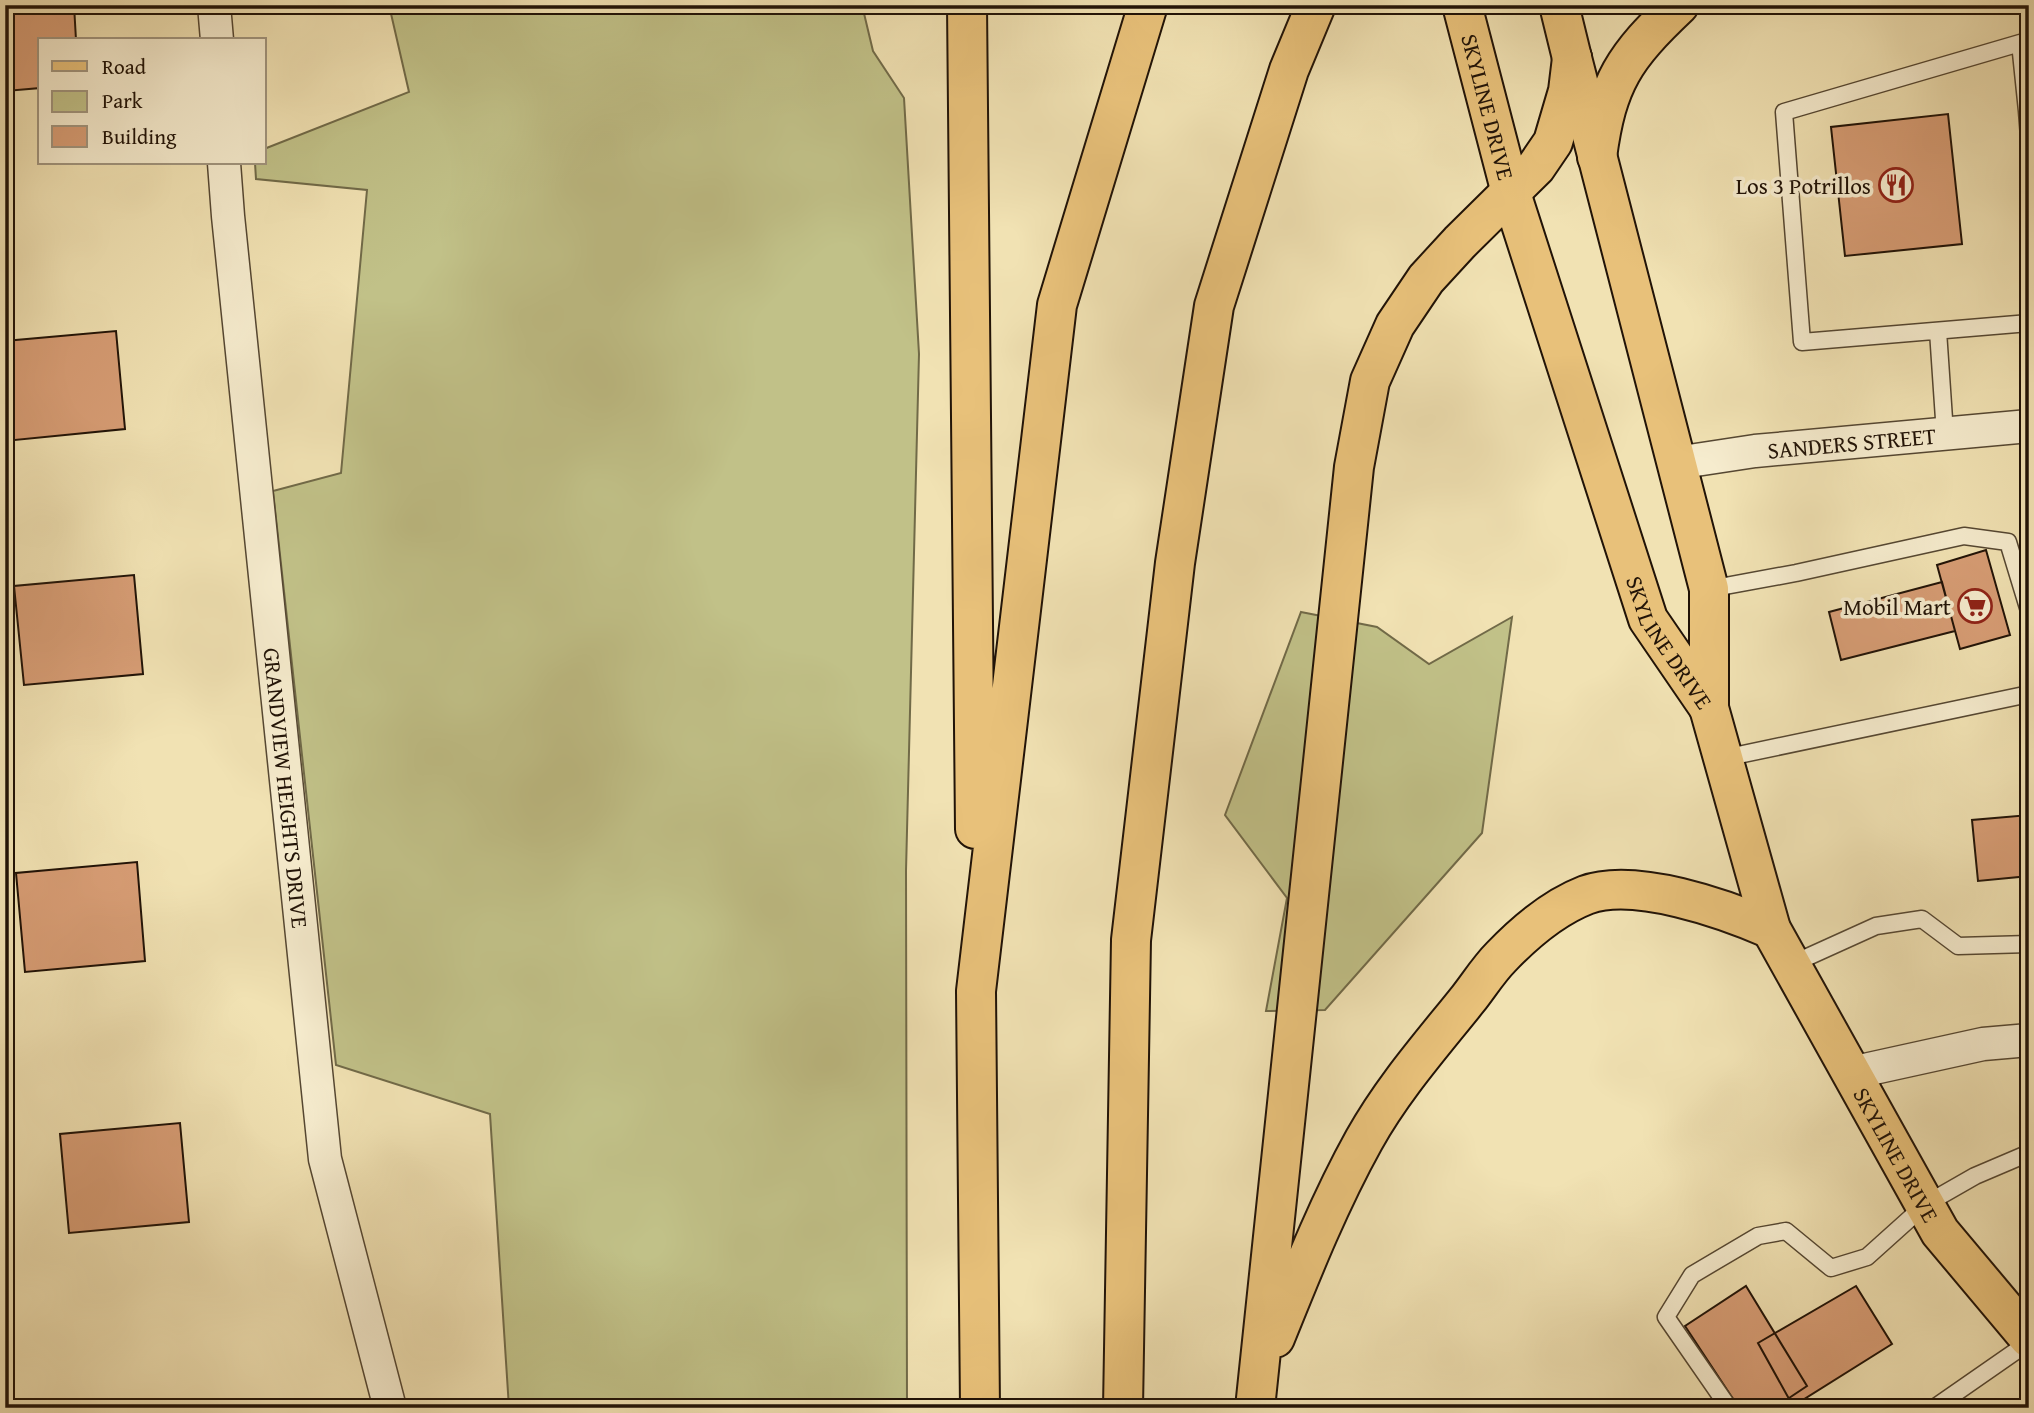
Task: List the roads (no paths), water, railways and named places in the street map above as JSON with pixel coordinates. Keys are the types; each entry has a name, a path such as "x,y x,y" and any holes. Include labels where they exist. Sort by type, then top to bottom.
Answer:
{"main road":[{"path":"967,5 980,1408"},
{"path":"976,991 1057,305 1148,5"},
{"path":"1123,1408 1131,940 1175,563 1214,306 1289,70 1316,5"},
{"name":"SKYLINE DRIVE","path":"1462,5 1511,193 1647,619 1709,708"},
{"name":"SKYLINE DRIVE","path":"1559,5 1709,589 1709,708 1771,929 1940,1232 2029,1340"},
{"path":"1597,157 1602,119 1609,95 1625,62 1679,5"},
{"path":"1255,1397 1319,817 1354,467 1370,381 1395,325 1426,279 1536,167 1553,142 1568,91 1572,58"},
{"path":"1255,1397 1326,1214 1365,1138 1423,1052 1500,957 1552,912 1587,895 1610,890 1652,892 1739,915 1771,929"}],"street":[{"path":"214,5 216,38"},
{"name":"GRANDVIEW HEIGHTS DRIVE","path":"224,164 325,1159 390,1408"},
{"name":"SANDERS STREET","path":"1676,463 1755,451 2029,426"},
{"path":"1851,1073 1983,1044 2029,1040"}],"lane":[{"path":"2029,137 2020,43 1784,112 1802,342 2029,323"},
{"path":"1938,331 1945,434"},
{"path":"1709,589 1964,536 2008,542 2029,611"},
{"path":"1724,758 2029,694"},
{"path":"1792,964 1876,926 1922,919 1958,946 2029,944"},
{"path":"1730,1408 1666,1317 1692,1275 1758,1236 1786,1231 1831,1268 1867,1257 1926,1204 1975,1176 2029,1153"},
{"path":"1934,1408 2029,1340"}],"place":[{"name":"Los 3 Potrillos","path":"1896,185"},
{"name":"Mobil Mart","path":"1975,606"}]}
